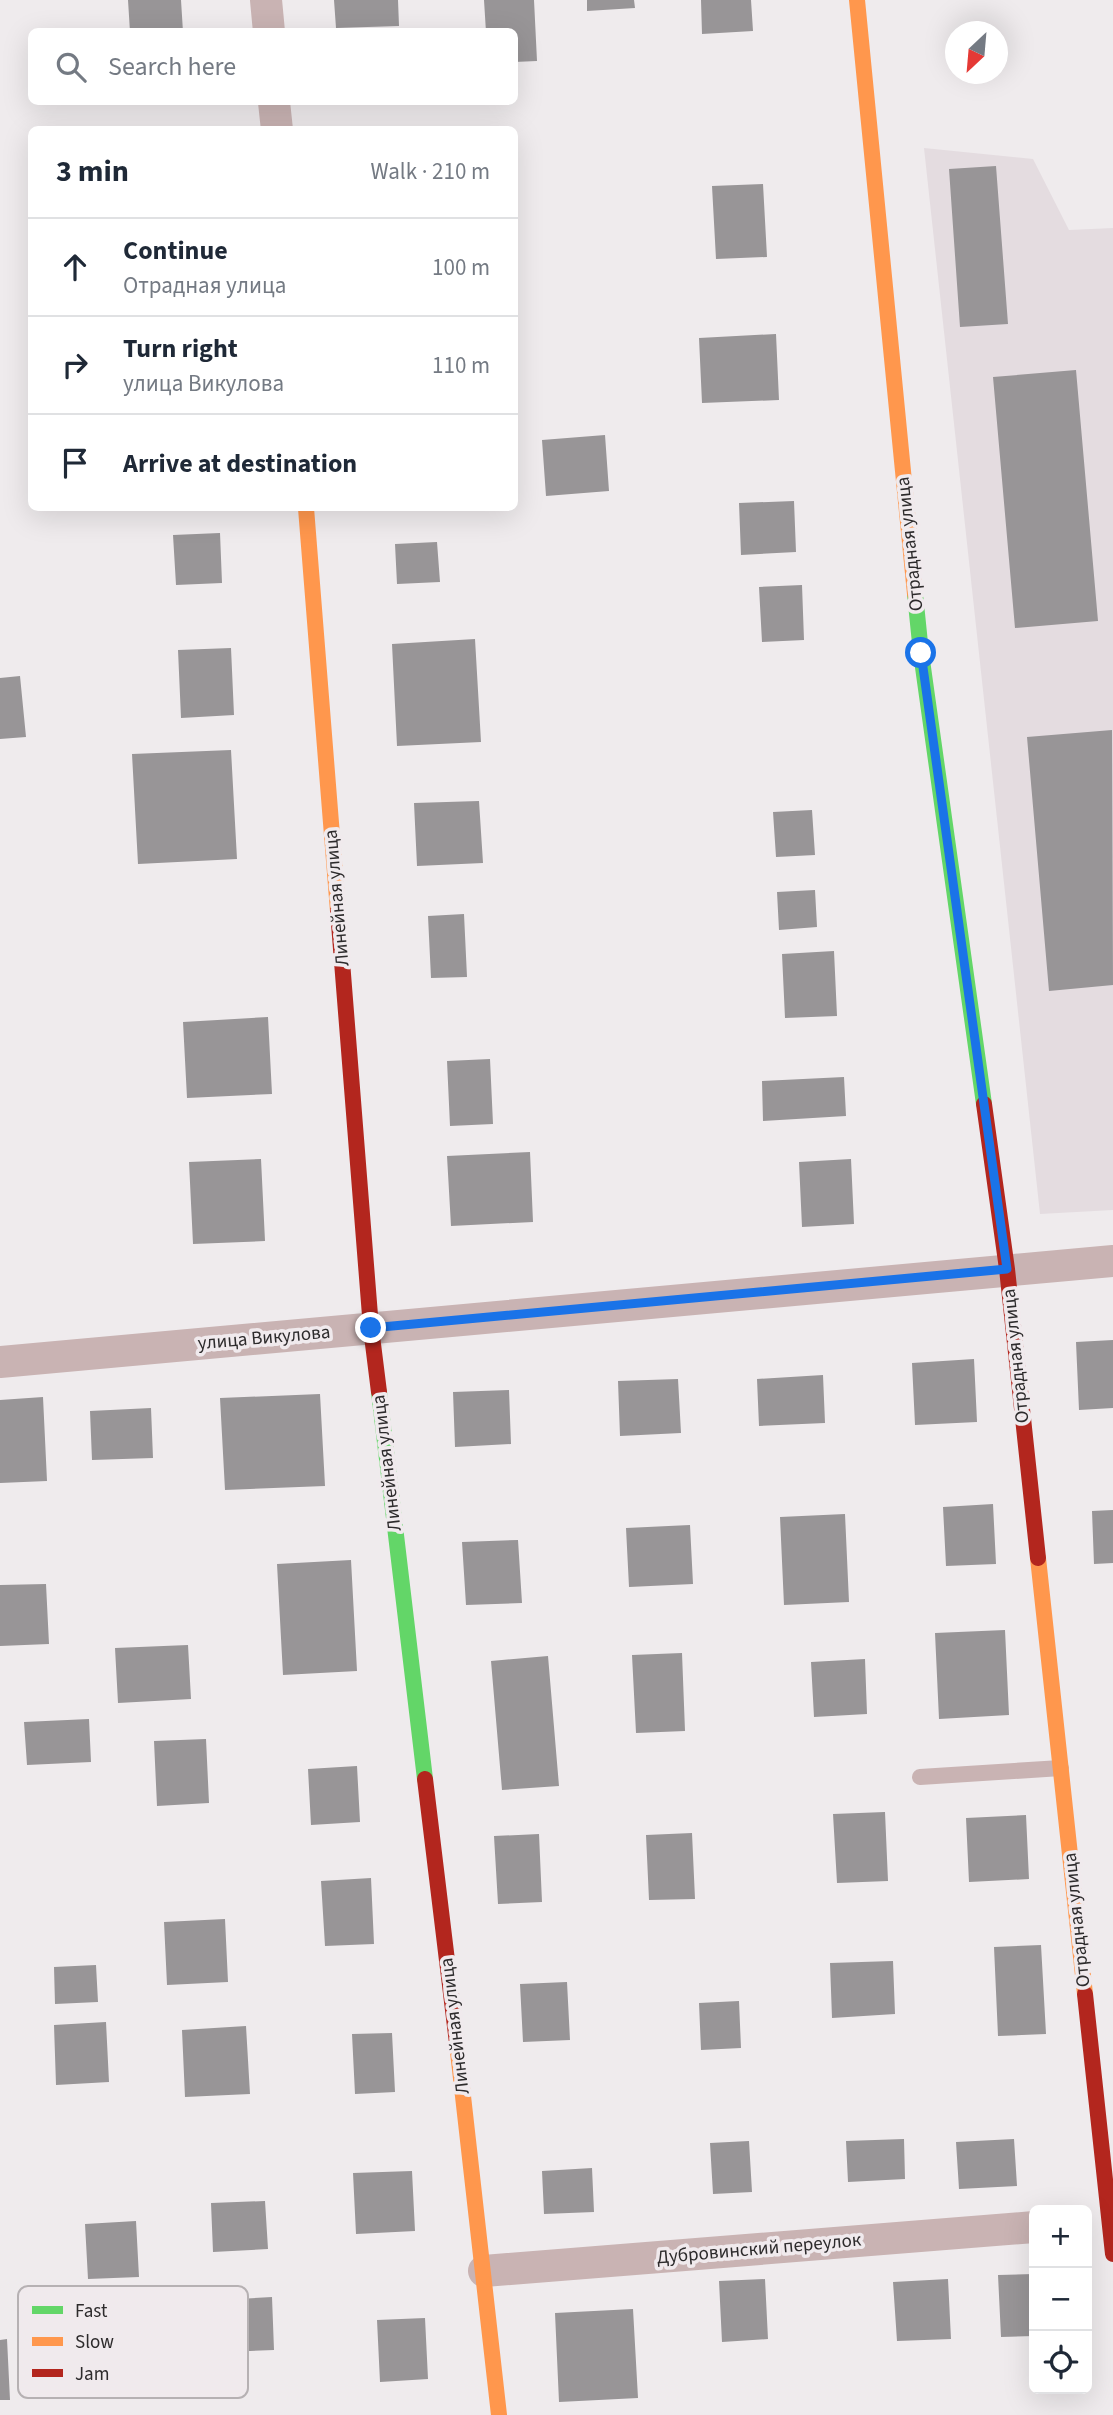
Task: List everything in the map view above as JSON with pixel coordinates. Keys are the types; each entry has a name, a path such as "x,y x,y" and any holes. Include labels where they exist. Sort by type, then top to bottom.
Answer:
{"street":[{"path":"266,0 269,28"},
{"name":"Отрадная улица","path":"857,0 921,653 1007,1269 1061,1768 1103,2222 1113,2254"},
{"path":"274,105 276,126"},
{"name":"Линейная улица","path":"306,511 371,1328 499,2415"},
{"name":"улица Викулова","path":"0,1362 1113,1261"},
{"name":"Дубровинский переулок","path":"484,2270 1029,2227"}],"lane":[{"path":"920,1777 1061,1768"}],"shaded area":[{"path":"924,148 1033,159 1069,230 1113,228 1113,1210 1040,1214"}],"building":[{"path":"128,0 181,0 183,28 130,28"},
{"path":"334,0 398,0 399,26 336,28"},
{"path":"484,0 534,0 537,61 518,62 518,28 486,28"},
{"path":"587,0 634,0 635,8 587,11"},
{"path":"701,0 751,0 753,31 702,34"},
{"path":"996,166 1008,324 960,327 949,169"},
{"path":"763,184 767,257 716,259 712,186"},
{"path":"776,334 779,400 702,403 699,338"},
{"path":"1076,370 1098,621 1015,628 993,377"},
{"path":"605,435 609,491 546,496 542,440"},
{"path":"794,501 796,552 741,555 739,503"},
{"path":"220,533 222,583 176,585 173,535"},
{"path":"437,542 440,582 397,584 395,544"},
{"path":"802,585 804,640 762,642 759,587"},
{"path":"475,639 481,742 397,746 392,644"},
{"path":"231,648 234,715 181,718 178,650"},
{"path":"20,676 26,737 0,739 0,678"},
{"path":"1112,730 1113,985 1049,991 1027,737"},
{"path":"231,750 237,859 138,864 132,754"},
{"path":"479,801 483,863 417,866 414,803"},
{"path":"812,810 815,855 776,857 773,812"},
{"path":"815,890 817,927 779,930 777,892"},
{"path":"464,914 467,977 431,978 428,916"},
{"path":"834,951 837,1016 785,1018 782,954"},
{"path":"268,1017 272,1094 187,1098 183,1022"},
{"path":"490,1059 493,1124 450,1126 447,1061"},
{"path":"844,1077 846,1116 763,1121 762,1081"},
{"path":"530,1152 533,1222 451,1226 447,1156"},
{"path":"261,1159 265,1241 193,1244 189,1162"},
{"path":"851,1159 854,1224 802,1227 799,1162"},
{"path":"1113,1340 1113,1408 1079,1410 1076,1342"},
{"path":"974,1359 977,1422 915,1425 912,1363"},
{"path":"823,1375 825,1423 759,1426 757,1379"},
{"path":"678,1379 681,1433 620,1436 618,1381"},
{"path":"509,1390 511,1444 455,1447 453,1392"},
{"path":"320,1394 325,1486 225,1490 220,1398"},
{"path":"43,1397 47,1481 0,1483 0,1400"},
{"path":"151,1408 153,1458 92,1460 90,1411"},
{"path":"993,1504 996,1564 946,1566 943,1507"},
{"path":"1113,1510 1113,1563 1094,1564 1092,1511"},
{"path":"845,1514 849,1602 784,1605 780,1517"},
{"path":"690,1525 693,1584 629,1587 626,1528"},
{"path":"518,1540 522,1603 466,1605 462,1542"},
{"path":"351,1560 357,1671 283,1675 277,1564"},
{"path":"46,1584 49,1644 0,1646 0,1585"},
{"path":"1005,1630 1009,1715 939,1719 935,1633"},
{"path":"188,1645 191,1699 118,1703 115,1648"},
{"path":"682,1653 685,1731 636,1733 632,1655"},
{"path":"548,1656 559,1786 502,1790 491,1661"},
{"path":"865,1659 867,1714 814,1717 811,1662"},
{"path":"89,1719 91,1762 27,1765 24,1722"},
{"path":"206,1739 209,1803 157,1806 154,1741"},
{"path":"357,1766 360,1822 311,1825 308,1769"},
{"path":"885,1812 888,1881 837,1883 833,1814"},
{"path":"1026,1815 1029,1879 969,1882 966,1818"},
{"path":"692,1833 695,1899 649,1900 646,1835"},
{"path":"539,1834 542,1902 498,1904 494,1836"},
{"path":"371,1878 374,1944 325,1946 321,1881"},
{"path":"225,1919 228,1982 167,1985 164,1922"},
{"path":"1041,1945 1046,2034 998,2036 994,1947"},
{"path":"893,1961 895,2014 832,2018 830,1963"},
{"path":"96,1965 98,2002 55,2004 54,1967"},
{"path":"567,1982 570,2040 523,2042 520,1984"},
{"path":"739,2001 741,2048 701,2050 699,2003"},
{"path":"106,2022 109,2082 56,2085 54,2025"},
{"path":"246,2026 250,2094 185,2097 182,2030"},
{"path":"392,2033 395,2092 355,2094 352,2034"},
{"path":"904,2139 905,2179 848,2182 846,2141"},
{"path":"1014,2139 1017,2186 959,2189 956,2142"},
{"path":"749,2141 752,2192 713,2194 710,2143"},
{"path":"592,2168 594,2212 544,2214 542,2171"},
{"path":"412,2171 415,2231 356,2234 353,2173"},
{"path":"265,2201 268,2249 213,2252 211,2203"},
{"path":"136,2221 139,2277 88,2279 85,2224"},
{"path":"1029,2274 1029,2336 1001,2337 998,2275"},
{"path":"765,2279 768,2339 722,2342 719,2281"},
{"path":"948,2279 951,2339 897,2341 893,2282"},
{"path":"272,2297 274,2350 248,2351 248,2298"},
{"path":"633,2309 638,2398 559,2402 555,2313"},
{"path":"425,2318 428,2379 380,2382 377,2320"},
{"path":"7,2339 10,2400 0,2400 0,2340"}],"traffic: fast":[{"path":"915,594 984,1104"},
{"path":"379,1392 425,1779"}],"traffic: slow":[{"path":"857,0 915,594"},
{"path":"306,511 338,911"},
{"path":"1038,1558 1085,1994"},
{"path":"457,2043 499,2415"}],"traffic: jam":[{"path":"338,911 371,1328 379,1392"},
{"path":"984,1104 1007,1269 1038,1558"},
{"path":"425,1779 457,2043"},
{"path":"1085,1994 1113,2254"}],"route":[{"path":"371,1328 1007,1269 921,653"}]}
